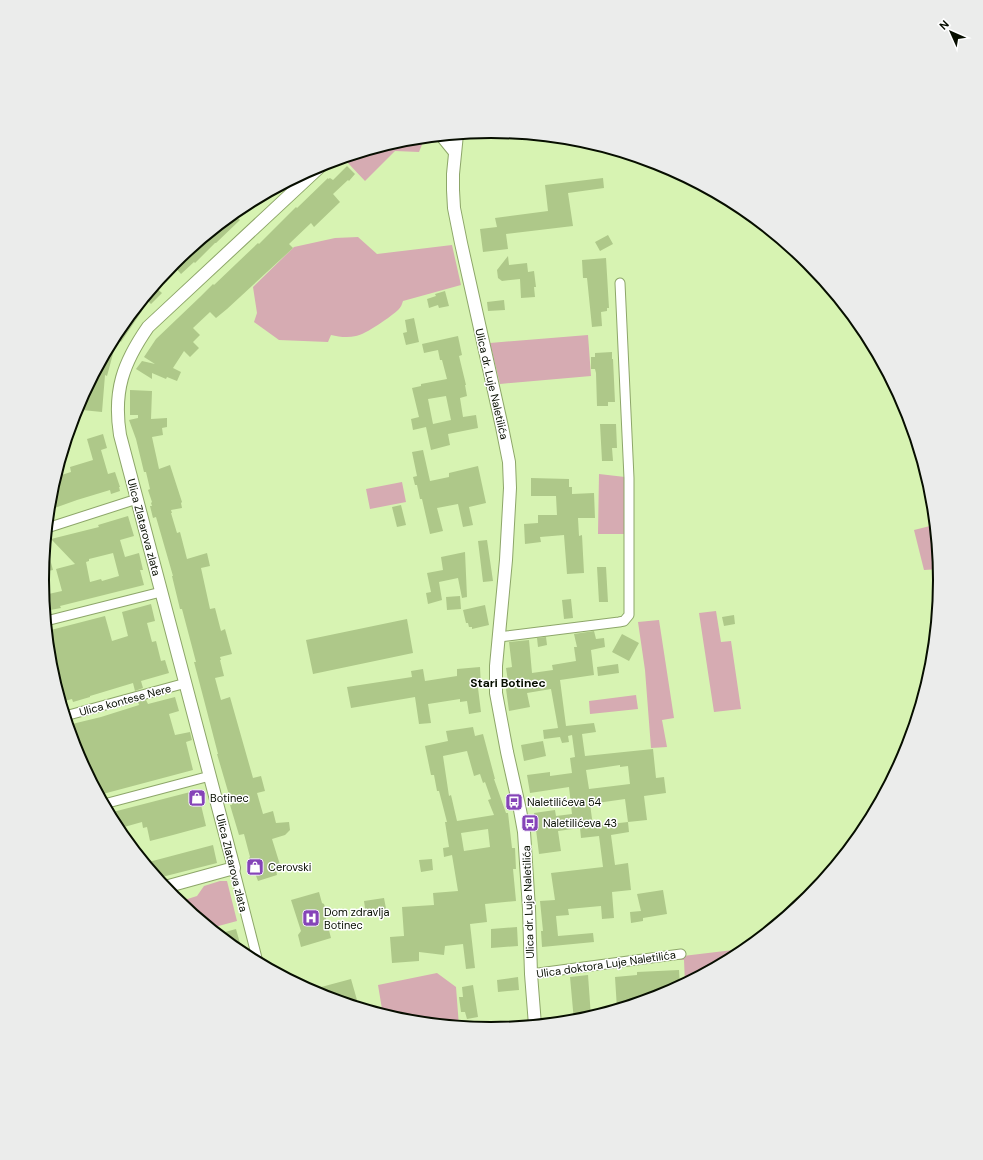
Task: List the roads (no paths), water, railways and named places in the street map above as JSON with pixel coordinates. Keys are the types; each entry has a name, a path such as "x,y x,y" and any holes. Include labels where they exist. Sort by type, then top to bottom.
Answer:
{"street":[{"name":"Ulica dr. Luje Naletilića","path":"456,139 452,190 454,208 460,243 509,462 510,488 507,553 496,673 496,693 524,832 535,1020"},
{"path":"445,140 454,151"},
{"name":"Ulica Zlatarova zlata","path":"256,954 120,435 118,398 120,385 130,355 148,327 309,177"},
{"path":"499,637 619,622 624,621 629,614 629,478 620,283"},
{"path":"53,526 137,498"},
{"path":"51,620 161,592"},
{"name":"Ulica kontese Nere","path":"70,715 186,683"},
{"path":"109,803 210,776"},
{"path":"172,885 234,868"},
{"name":"Ulica doktora Luje Naletilića","path":"531,974 681,954"}],"place":[{"name":"Botinec","path":"197,798"},
{"name":"Naletilićeva 54","path":"514,802"},
{"name":"Naletilićeva 43","path":"530,823"},
{"name":"Cerovski","path":"255,867"},
{"name":"Dom zdravlja Botinec","path":"311,918"}],"district":[{"name":"Stari Botinec","path":"508,683"}]}
